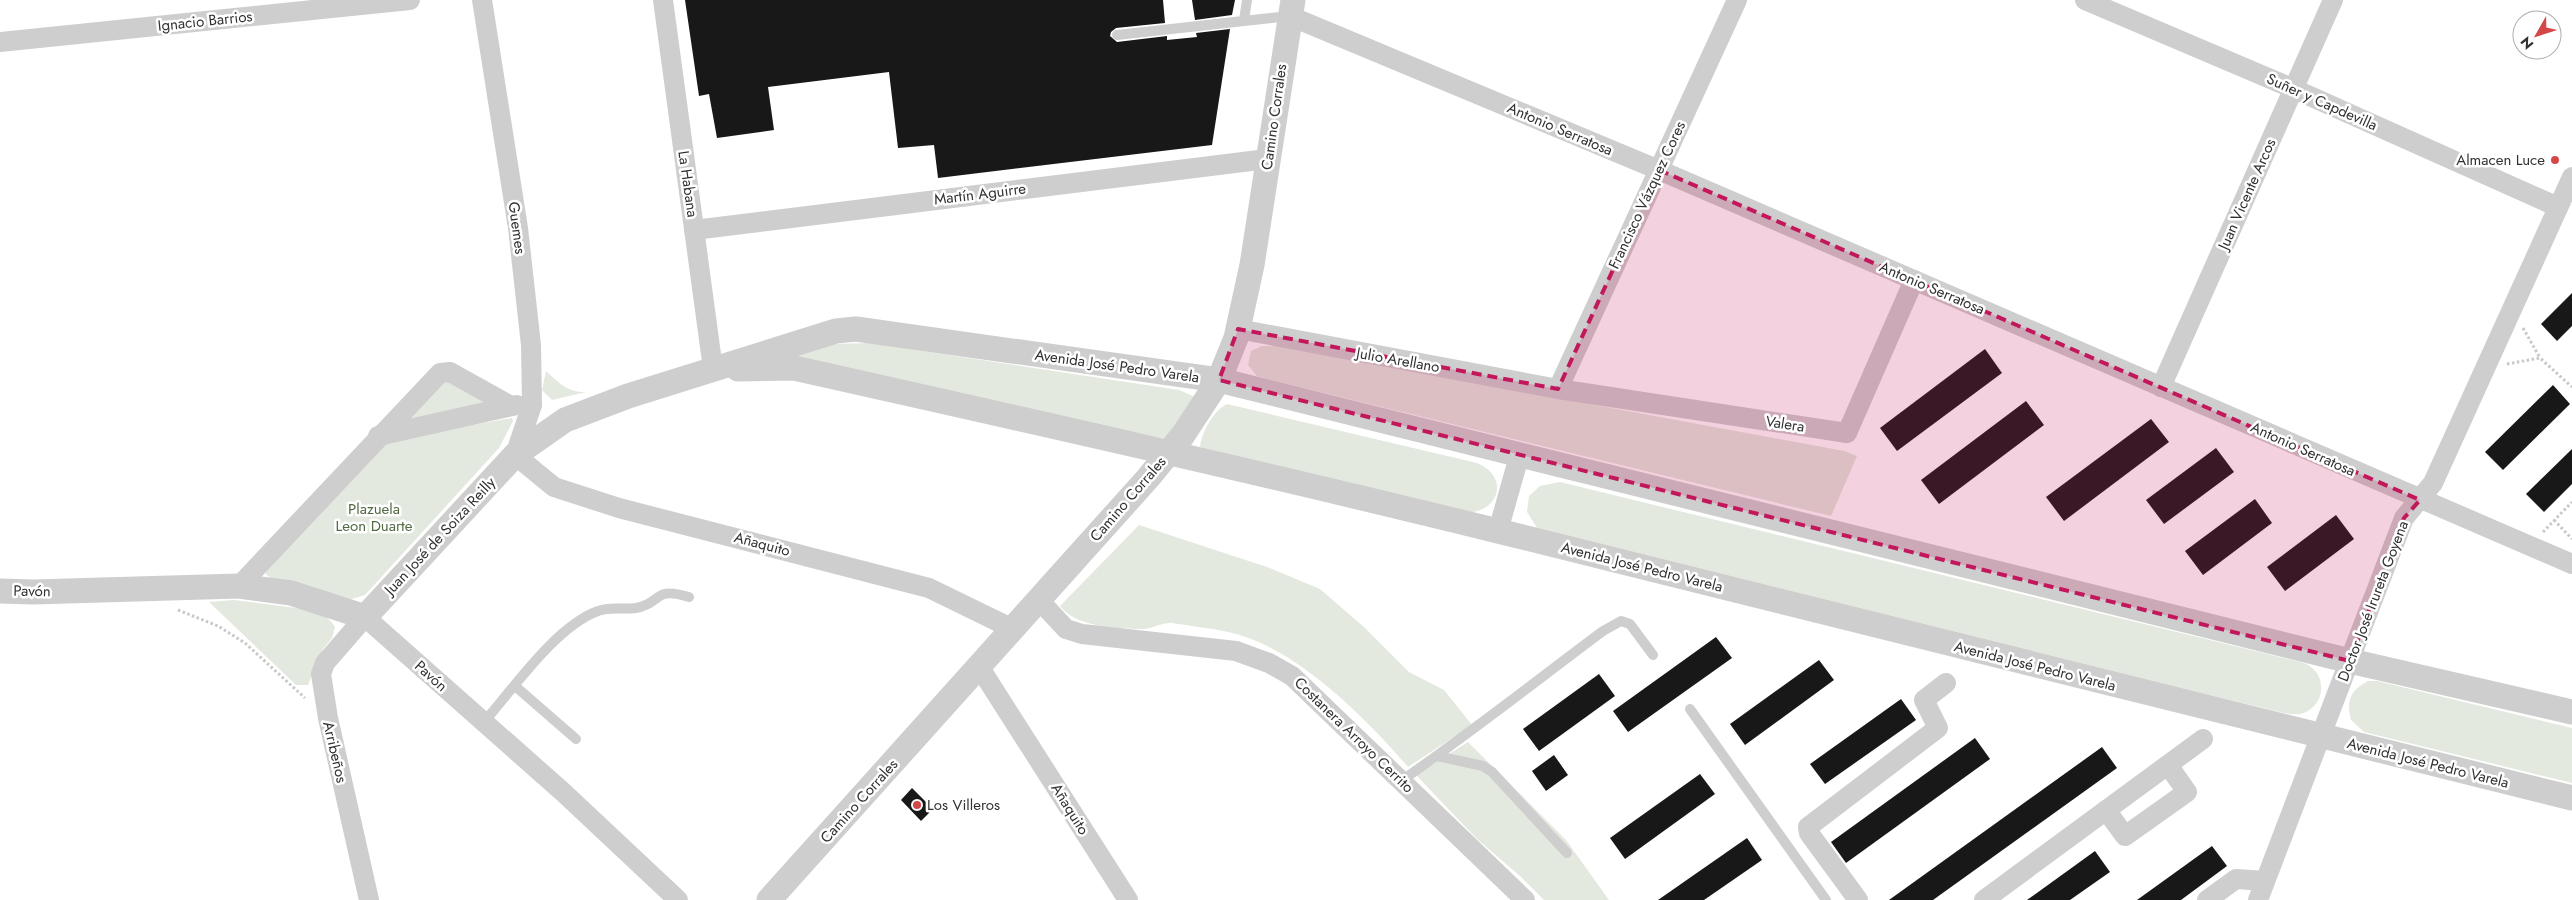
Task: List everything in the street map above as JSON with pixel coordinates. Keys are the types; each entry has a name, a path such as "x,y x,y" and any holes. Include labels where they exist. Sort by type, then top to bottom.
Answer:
{"street":[{"name":"Ignacio Barrios","path":"0,42 410,0"},
{"name":"Guemes","path":"482,0 518,228 528,308 532,404 515,455"},
{"name":"La Habana","path":"663,0 714,369"},
{"name":"Francisco Vázquez Cores","path":"1558,390 1737,0"},
{"name":"Suñer y Capdevilla","path":"2085,0 2294,88 2558,206"},
{"name":"Juan Vicente Arcos","path":"2161,387 2333,0"},
{"name":"Antonio Serratosa","path":"1292,8 1659,170 2572,564"},
{"name":"Camino Corrales","path":"769,900 980,668 1169,452 1183,435 1219,380 1238,330 1252,265 1292,8"},
{"name":"Martín Aguirre","path":"694,230 1267,159"},
{"name":"Doctor José Irureta Goyena","path":"2258,900 2404,518 2433,483 2572,177"},
{"name":"Valera","path":"1558,390 1847,433 1914,280"},
{"name":"Avenida José Pedro Varela","path":"515,455 565,420 628,396 836,331 856,328 1219,380 1520,453 2350,661 2572,712"},
{"name":"Julio Arellano","path":"1238,330 1558,390"},
{"name":"Avenida José Pedro Varela","path":"714,369 794,368 1169,452 1498,531 2320,737 2572,798"},
{"path":"239,586 378,436 440,373 450,372 510,406"},
{"path":"378,436 510,406 532,404"},
{"path":"1498,531 1520,453"},
{"name":"Juan José de Soiza Reilly","path":"365,617 515,455"},
{"name":"Añaquito","path":"515,455 554,487 620,508 929,588 1013,629"},
{"name":"Pavón","path":"0,591 33,592 239,586 291,593 332,604 365,617 484,722 678,900"},
{"name":"Costanera Arroyo Cerrito","path":"1039,600 1066,629 1082,634 1236,651 1269,663 1292,676 1525,900"},
{"name":"Arribeños","path":"365,617 325,663 320,674 328,718 369,900"},
{"name":"Añaquito","path":"980,668 1128,900"},
{"path":"1858,900 1809,832 1808,827 1938,728 1924,700 1946,683"},
{"path":"1984,900 2203,739"},
{"path":"2106,810 2125,836 2187,792 2168,764"},
{"path":"2207,900 2236,879 2266,881"}],"lane":[{"path":"1244,20 1247,0"},
{"path":"1117,35 1244,20 1292,8"},
{"path":"484,722 560,634 598,610 636,608 659,595 671,591 689,597"},
{"path":"1401,781 1475,730 1504,705 1603,631 1620,621 1630,624 1653,655"},
{"path":"515,686 576,739"},
{"path":"1690,709 1826,900"},
{"path":"1437,756 1483,766 1492,772 1567,853"}],"path":[{"path":"2512,307 2540,358 2572,387"},
{"path":"2484,368 2540,358"},
{"path":"2529,545 2572,502"},
{"path":"2554,520 2572,539"},
{"path":"175,609 218,626 245,643 328,718"}],"highlighted area":[{"path":"1659,170 2420,500 2404,518 2350,661 1219,380 1238,329 1558,389"}],"green space":[{"path":"869,343 1179,390 1193,396 1194,400 1169,440 770,360 835,344"},
{"path":"1262,346 1275,346 1342,358 1844,451 1857,456 1831,516 1267,379 1257,376 1248,365 1251,351"},
{"path":"546,371 569,389 586,392 552,400 542,390"},
{"path":"447,380 503,404 396,429"},
{"path":"1227,404 1477,463 1494,476 1497,484 1496,493 1487,507 1465,513 1202,449 1200,446 1201,440 1209,422"},
{"name":"Plazuela Leon Duarte","path":"512,418 513,421 499,448 365,595 349,600 270,578 265,573 382,441"},
{"path":"1560,482 2304,663 2318,674 2321,682 2319,698 2309,710 2300,714 2291,714 1974,639 1537,528 1527,512 1529,496 1540,486"},
{"path":"1139,525 1267,567 1320,589 1365,628 1409,672 1444,690 1472,725 1408,767 1350,706 1327,686 1278,652 1253,640 1228,632 1172,623 1142,629 1109,627 1086,623 1067,613 1060,606"},
{"path":"234,600 311,610 328,618 335,627 332,638 323,649 308,685 296,685 209,602"},
{"path":"2368,681 2377,681 2572,728 2572,783 2364,732 2351,720 2349,702 2353,692"},
{"path":"1468,742 1566,840 1609,900 1544,900 1476,838 1416,775"}],"building":[{"path":"685,0 1163,0 1165,23 1116,28 1111,32 1110,36 1117,42 1167,36 1167,40 1197,37 1196,33 1230,29 1212,145 938,178 934,145 898,148 889,72 768,87 774,130 717,138 709,94 699,96"},
{"path":"1192,0 1235,0 1232,15 1195,20"},
{"path":"2572,293 2572,326 2557,341 2541,324"},
{"path":"1985,349 2002,373 1897,451 1880,428"},
{"path":"2553,385 2570,404 2503,470 2485,452"},
{"path":"2026,401 2044,425 1939,504 1921,480"},
{"path":"2151,419 2169,442 2064,521 2046,497"},
{"path":"2216,448 2234,472 2164,524 2146,500"},
{"path":"2572,449 2572,484 2544,512 2526,494"},
{"path":"2255,499 2272,523 2203,575 2185,551"},
{"path":"2336,515 2354,539 2285,591 2267,567"},
{"path":"1716,637 1732,658 1628,732 1613,711"},
{"path":"1819,660 1834,680 1745,745 1730,724"},
{"path":"1599,674 1615,696 1539,751 1523,729"},
{"path":"1901,699 1916,720 1825,784 1810,764"},
{"path":"1975,738 1990,759 1846,863 1831,842"},
{"path":"2102,747 2117,768 1933,900 1889,900"},
{"path":"1554,755 1568,775 1546,791 1532,771"},
{"path":"1700,774 1715,794 1625,859 1610,838"},
{"name":"Los Villeros","path":"912,788 933,809 921,821 901,800"},
{"path":"1747,838 1762,860 1704,900 1658,900"},
{"path":"2212,846 2227,866 2181,900 2137,900"},
{"path":"2095,851 2110,872 2070,900 2027,900"}],"place":[{"name":"Almacen Luce","path":"2555,160"},
{"name":"Los Villeros","path":"917,805"}]}
